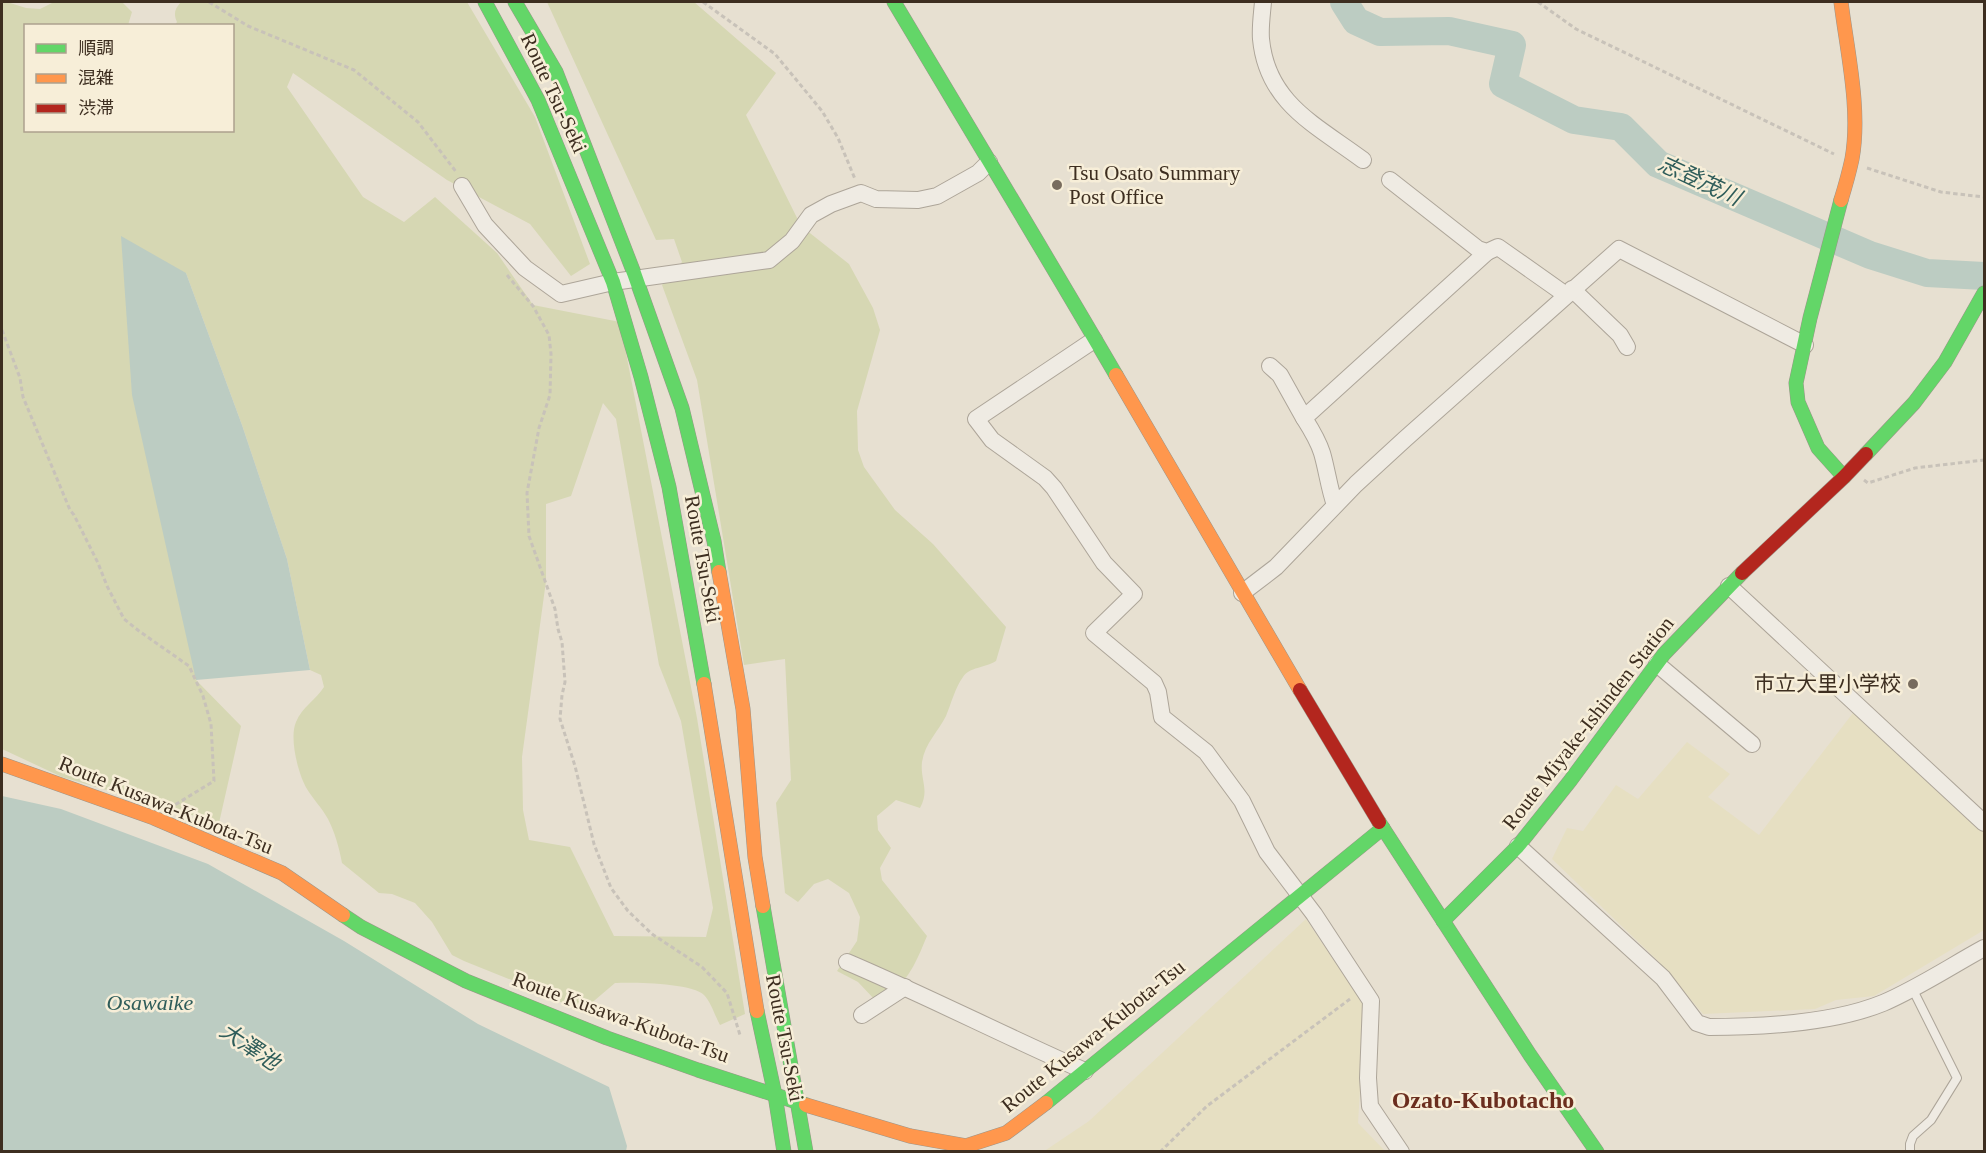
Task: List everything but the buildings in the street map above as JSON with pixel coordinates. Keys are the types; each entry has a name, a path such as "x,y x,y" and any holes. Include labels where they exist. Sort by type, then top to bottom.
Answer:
{"main road":[{"name":"Route Tsu-Seki","path":"485,2 538,100 614,282 641,377 669,486 762,1039 775,1095 784,1152"},
{"name":"Route Tsu-Seki","path":"515,2 556,72 636,279 682,408 714,541 743,709 755,857 806,1152"},
{"path":"894,2 1026,220 1242,593 1383,828 1530,1055 1597,1152"},
{"path":"1841,2 1853,100 1854,131 1851,162 1834,221 1796,383 1798,402 1818,448 1847,474"},
{"name":"Route Miyake-Ishinden Station","path":"1443,921 1518,846 1570,782 1657,664 1729,586 1847,474 1914,403 1946,362 1984,293"},
{"name":"Route Kusawa-Kubota-Tsu","path":"2,764 154,818 282,873 361,927 466,981 608,1038 775,1095 900,1133 966,1146 1006,1133 1383,828"}],"street":[{"path":"1263,2 1260,36 1267,69 1278,90 1287,102 1301,114 1363,160"},
{"path":"462,186 485,225 525,268 561,294 614,282 769,260 792,240 811,215 831,204 861,194 876,199 918,200 937,196 978,173 989,162"},
{"path":"1390,180 1478,249 1487,252"},
{"path":"1304,418 1487,252 1497,247 1569,292 1620,335 1627,347"},
{"path":"1242,593 1276,567 1335,505 1405,439 1619,249 1805,345"},
{"path":"1094,340 976,419 992,440 1045,478 1104,563 1134,594 1094,633 1154,683 1158,692 1162,717 1206,752 1242,801 1267,852 1300,895 1371,1001 1368,1078 1370,1106 1401,1152"},
{"path":"1270,366 1280,375 1316,437 1335,505"},
{"path":"1729,586 1984,823"},
{"path":"1657,664 1752,744"},
{"path":"1518,846 1663,978 1697,1023 1701,1025 1721,1027 1802,1022 1864,1009 1912,988 1984,948"},
{"path":"847,962 1085,1071"},
{"path":"862,1015 905,987"}],"lane":[{"path":"1910,1152 1913,1136 1932,1120 1957,1078 1912,988"}],"path":[{"path":"209,2 248,26 354,70 418,122 454,167 462,186"},
{"path":"703,2 763,44 782,62 822,111 838,138 861,194"},
{"path":"1538,2 1576,29 1851,162 1941,192 1984,197"},
{"path":"507,274 533,306 549,335 550,395 539,428 527,493 529,536 555,609 562,642 565,682 560,719 575,765 594,844 611,888 628,911 652,934 702,967 727,993 737,1031 743,1040"},
{"path":"2,330 20,378 23,397 70,510 79,524 124,619 189,666 203,696 211,723 214,781 154,818"},
{"path":"1847,474 1868,483 1915,468 1984,460"},
{"path":"1160,1152 1207,1106 1363,989"}],"shaded area":[{"path":"1856,709 1984,830 1984,930 1874,996 1836,1000 1815,1009 1703,1014 1658,961 1552,859 1567,828 1583,831 1616,785 1638,799 1687,742 1730,774 1708,797 1759,835"},
{"path":"1306,919 1365,1007 1358,1123 1385,1151 1043,1152 1089,1121"}],"green space":[{"path":"2,2 40,9 54,2 122,2 132,12 128,24 24,24 24,132 234,132 234,24 176,24 175,11 181,2 467,2 535,117 590,264 571,276 530,224 447,180 293,73 287,87 363,197 404,222 435,197 497,253 533,305 620,322 697,718 745,1014 720,1025 704,995 688,988 662,984 615,983 588,1006 575,1007 551,999 539,991 452,955 432,922 415,903 392,894 379,893 342,863 328,819 304,782 294,746 296,722 324,687 321,675 310,670 287,559 242,425 186,273 196,680 241,726 219,823 62,777 2,749","holes":["603,403 616,419 659,665 681,721 713,908 706,937 614,936 570,847 529,840 523,810 522,757 546,581 546,504 571,496"]},
{"path":"547,2 694,2 776,73 746,115 801,226 849,264 873,308 880,330 857,411 858,450 864,467 895,510 933,544 1006,627 996,661 969,671 963,677 946,716 926,749 922,762 924,796 920,808 896,800 877,816 878,830 891,848 880,868 882,880 927,936 914,966 902,982 886,996 876,1001 858,982 837,971 857,941 860,917 849,893 828,879 814,884 798,902 785,893 776,803 791,780 785,659 744,665 697,380 662,285 682,262 674,239 656,240"}],"water":[{"path":"121,236 186,273 242,425 287,559 310,670 196,680 132,395"},
{"name":"Osawaike","path":"2,796 61,809 208,864 344,941 478,1024 609,1087 627,1146 626,1151 2,1151"}],"waterway":[{"name":"志登茂川","path":"1344,2 1356,21 1380,32 1449,31 1512,45 1503,84 1574,120 1621,127 1658,164 1870,255 1927,273 1984,276"}],"traffic: fast":[{"path":"485,2 538,100 613,282 641,377 669,487 704,684"},
{"path":"515,2 556,72 634,273 682,408 714,541 719,572"},
{"path":"894,2 1116,375"},
{"path":"1841,200 1810,318 1796,383 1798,402 1818,448 1844,477"},
{"path":"1866,454 1914,403 1945,362 1984,293"},
{"path":"1443,921 1518,846 1570,781 1664,654 1742,573"},
{"path":"1379,822 1530,1055 1597,1152"},
{"path":"1046,1103 1383,828"},
{"path":"763,906 806,1152"},
{"path":"343,915 361,927 466,981 607,1038 806,1105"},
{"path":"757,1011 775,1095 784,1152"}],"traffic: slow":[{"path":"1841,2 1852,80 1855,121 1852,159 1841,200"},
{"path":"1116,375 1300,690"},
{"path":"719,572 743,709 755,857 763,906"},
{"path":"704,684 757,1011"},
{"path":"2,764 154,818 282,873 343,915"},
{"path":"806,1105 910,1136 966,1146 1006,1133 1046,1103"}],"traffic: jam":[{"path":"1742,573 1866,454"},
{"path":"1300,690 1379,822"}],"place":[{"name":"Tsu Osato Summary Post Office","path":"1057,185"},
{"name":"市立大里小学校","path":"1913,684"}],"district":[{"name":"Ozato-Kubotacho","path":"1483,1100"}],"water label":[{"name":"大澤池","path":"250,1046"}]}
